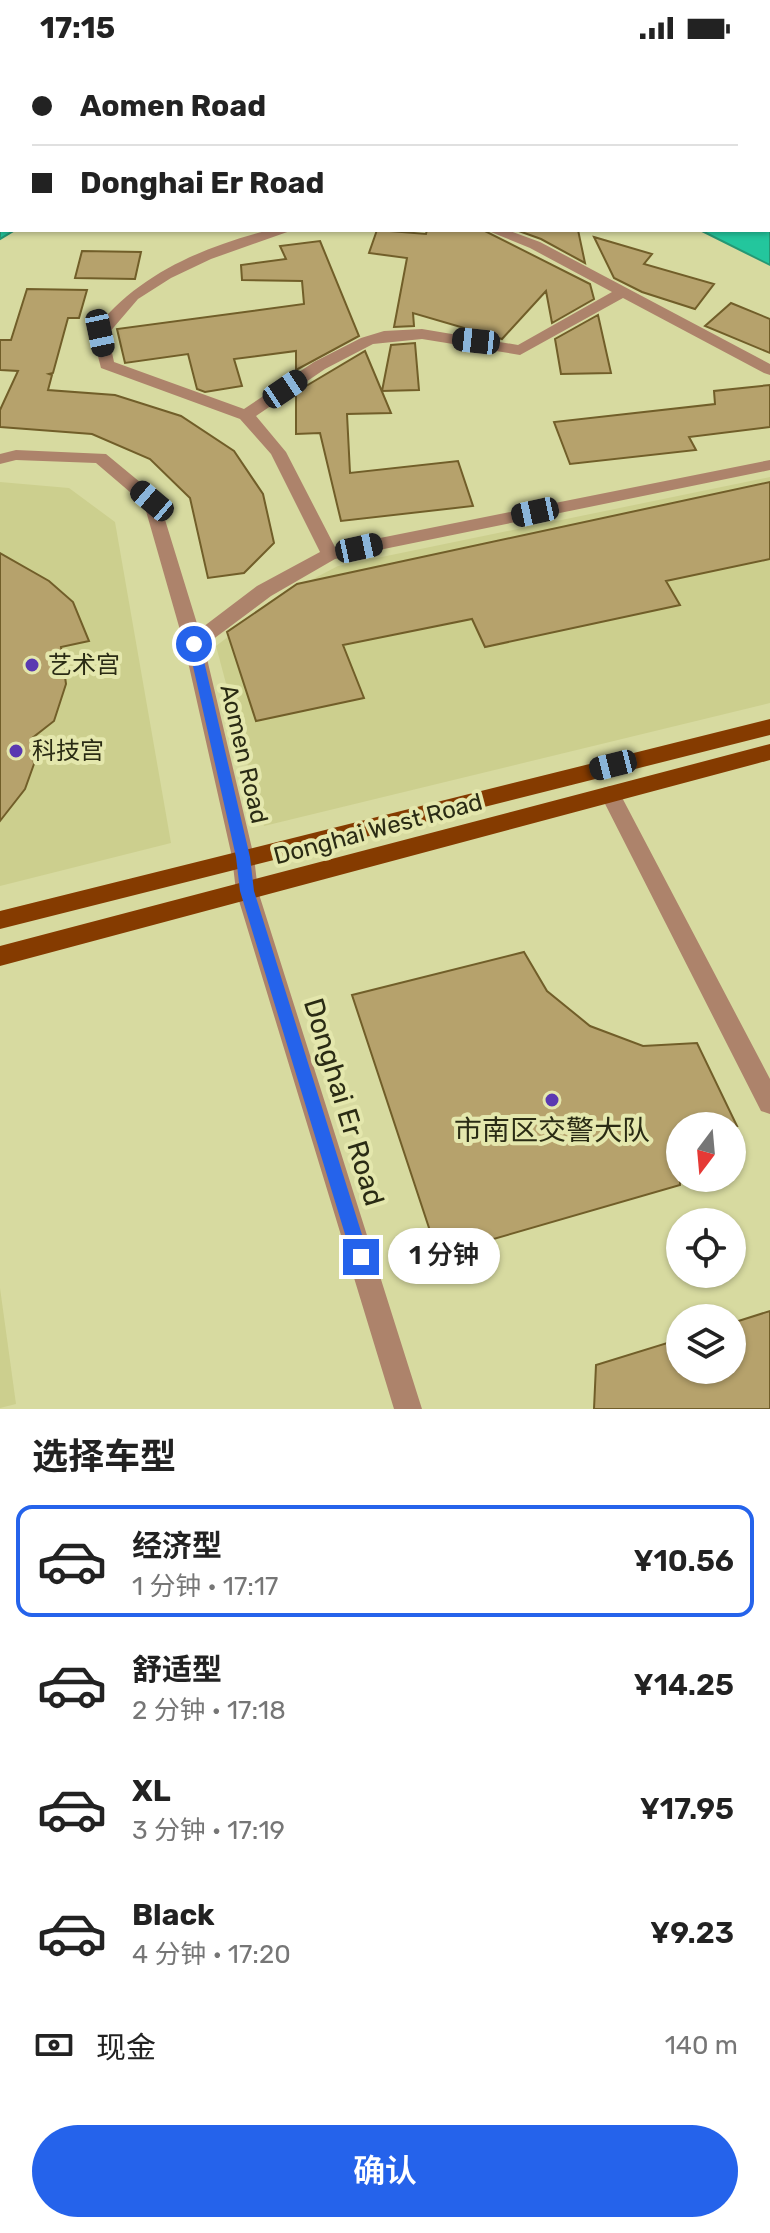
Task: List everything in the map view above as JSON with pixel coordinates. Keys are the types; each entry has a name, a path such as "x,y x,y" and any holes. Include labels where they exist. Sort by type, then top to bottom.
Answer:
{"main road":[{"name":"Donghai West Road","path":"0,920 770,727"},
{"name":"Donghai West Road","path":"0,956 770,752"}],"street":[{"path":"277,232 247,239 186,265 133,296 100,333 107,365 246,415 278,452 330,554"},
{"path":"499,232 535,245 770,370"},
{"path":"246,415 305,376 369,340 404,334 476,341 520,350 621,293"},
{"name":"Aomen Road","path":"0,459 16,455 100,458 152,501 194,644 243,857"},
{"path":"194,644 264,591 330,554 770,465"},
{"path":"610,794 770,1103"},
{"name":"Donghai Er Road","path":"243,857 247,891 408,1409"}],"shaded area":[{"path":"0,232 12,232 0,239"},
{"path":"704,232 770,232 770,265"},
{"path":"770,477 770,703 264,826 216,646 284,594 338,566"},
{"path":"0,482 69,488 115,522 171,843 0,886"},
{"path":"0,1288 16,1404 0,1408"}],"building":[{"path":"376,232 487,232 590,284 594,299 552,323 546,291 502,339 413,313 414,326 394,327 407,258 369,253"},
{"path":"522,232 578,232 585,263"},
{"path":"594,237 652,254 644,264 714,284 695,309 642,292 614,278"},
{"path":"320,241 359,336 296,370 296,351 234,359 242,386 205,392 197,389 188,354 125,363 117,329 304,304 302,281 242,280 241,265 286,259 280,246"},
{"path":"82,251 141,252 135,279 75,278"},
{"path":"27,289 87,290 79,318 68,318 53,373 49,374 52,375 48,390 115,395 181,416 234,451 263,494 274,543 244,573 208,578 190,498 150,459 92,434 0,427 0,410 18,371 0,370 0,340 11,340"},
{"path":"731,303 770,319 770,353 705,326"},
{"path":"598,315 611,373 561,374 555,339"},
{"path":"415,343 419,390 382,391 391,345"},
{"path":"365,351 391,413 347,414 350,473 458,461 473,506 341,521 320,433 296,434 296,392"},
{"path":"770,385 770,427 689,437 696,450 570,464 554,422 715,404 714,391"},
{"path":"770,482 770,559 666,581 680,605 485,647 472,619 343,645 364,698 256,721 227,632 297,584"},
{"name":"艺术宫","path":"0,553 49,581 73,602 89,641 61,647 66,684 54,721 31,739 34,764 25,789 0,821"},
{"path":"524,952 547,991 590,1026 643,1046 697,1043 730,1112 666,1112 666,1189 438,1255 352,995"},
{"path":"770,1311 770,1409 594,1409 596,1365 666,1343 666,1384 746,1384 746,1319"}],"place":[{"name":"艺术宫","path":"32,665"},
{"name":"科技宫","path":"16,751"},
{"name":"市南区交警大队","path":"552,1100"}],"route":[{"path":"194,644 243,857 247,891 361,1257"}]}
